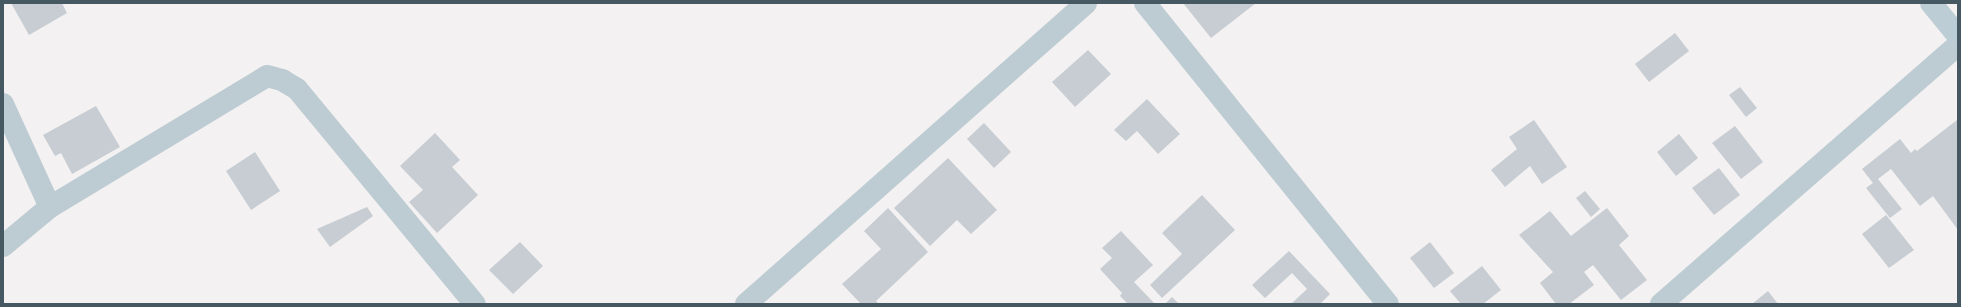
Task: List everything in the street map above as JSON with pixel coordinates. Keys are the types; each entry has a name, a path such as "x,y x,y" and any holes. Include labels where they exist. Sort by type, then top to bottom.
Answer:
{"main road":[{"path":"1931,3 1958,36"}],"street":[{"path":"755,301 1086,3"},
{"path":"1145,3 1388,304"},
{"path":"1661,304 1958,44"},
{"path":"3,246 50,207 267,76 282,80 297,89 475,304"},
{"path":"3,104 50,207"}],"building":[{"path":"11,3 62,3 67,13 29,35"},
{"path":"1183,3 1256,3 1211,38"},
{"path":"1675,33 1689,51 1649,82 1635,64"},
{"path":"1088,50 1111,74 1075,107 1052,82"},
{"path":"1740,87 1757,108 1746,117 1729,95"},
{"path":"1147,99 1180,134 1158,154 1137,131 1126,141 1114,130"},
{"path":"96,106 120,147 72,174 61,153 55,156 43,135"},
{"path":"1534,120 1567,167 1542,184 1530,166 1505,187 1491,170 1517,149 1509,137"},
{"path":"1957,120 1958,230 1933,196 1920,206 1891,169 1878,179 1902,209 1890,218 1866,188 1873,183 1862,169 1900,139 1911,153 1915,149 1917,151"},
{"path":"984,123 1011,152 994,168 967,139"},
{"path":"1735,126 1763,162 1741,179 1712,143"},
{"path":"435,133 460,160 452,167 478,195 437,233 409,202 423,190 400,166"},
{"path":"1679,134 1698,158 1676,176 1657,152"},
{"path":"255,152 280,191 251,210 226,171"},
{"path":"948,158 997,210 971,234 957,220 930,246 894,208"},
{"path":"1719,168 1740,195 1714,215 1692,188"},
{"path":"1585,191 1600,209 1591,217 1576,198"},
{"path":"1202,195 1235,230 1162,298 1150,285 1182,254 1162,233"},
{"path":"367,207 373,216 330,247 317,229"},
{"path":"888,208 928,252 876,301 879,304 861,304 842,284 881,249 864,231"},
{"path":"1607,208 1629,236 1619,245 1647,280 1621,300 1593,265 1584,272 1594,285 1569,304 1556,304 1540,283 1553,272 1519,235 1550,211 1571,236"},
{"path":"1886,215 1914,250 1889,268 1862,234"},
{"path":"1121,231 1153,265 1134,282 1155,304 1128,304 1120,296 1122,293 1100,269 1112,258 1102,248"},
{"path":"520,242 543,266 513,294 489,270"},
{"path":"1430,242 1454,273 1434,288 1410,258"},
{"path":"1289,251 1330,294 1320,304 1291,304 1307,289 1292,273 1265,298 1252,285"},
{"path":"1482,266 1501,290 1483,304 1461,304 1450,291"},
{"path":"1768,291 1778,304 1752,304"},
{"path":"1172,297 1179,304 1165,304"}]}
